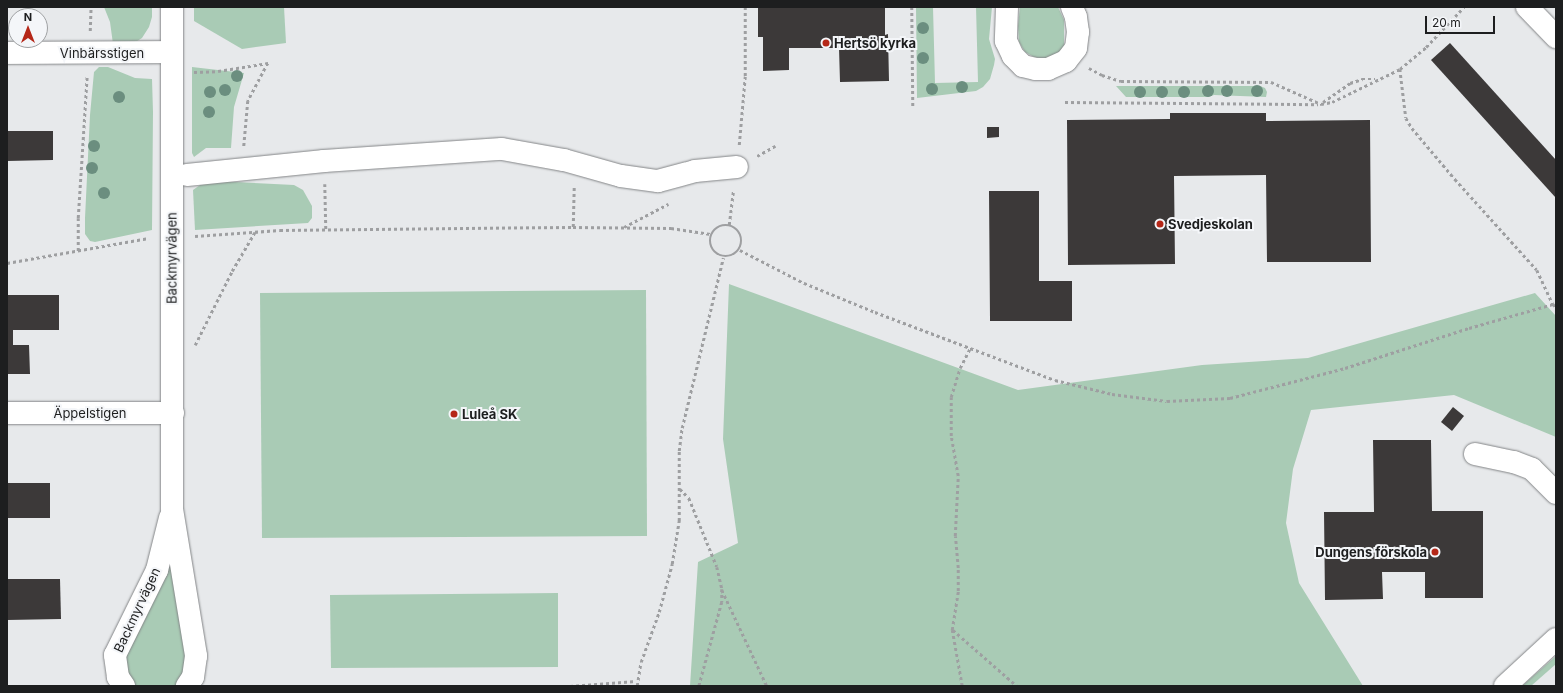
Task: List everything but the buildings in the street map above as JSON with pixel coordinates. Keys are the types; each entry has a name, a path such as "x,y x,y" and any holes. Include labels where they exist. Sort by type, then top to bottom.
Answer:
{"street":[{"name":"Backmyrvägen","path":"172,7 172,509 196,656 193,677 186,686"},
{"path":"1007,7 1006,41 1013,56 1023,66 1048,69 1066,61 1076,48 1078,32 1076,17 1072,7"},
{"path":"1527,7 1556,37"},
{"name":"Vinbärsstigen","path":"7,53 89,53 172,63"},
{"path":"187,175 324,161 502,149 574,163 621,176 658,181 695,171 737,167"},
{"name":"Äppelstigen","path":"7,413 173,412"},
{"path":"1475,454 1514,462 1532,469 1556,494"},
{"name":"Backmyrvägen","path":"124,686 118,677 114,655 157,570 172,509"},
{"path":"1504,686 1556,639"}],"path":[{"path":"729,225 737,167 744,84 745,7"},
{"path":"912,7 913,106"},
{"path":"1065,102 1321,104 1340,99 1375,80 1400,69 1426,47 1464,7"},
{"path":"1076,48 1084,65 1102,75 1121,81 1271,82 1321,104"},
{"path":"78,251 78,218 89,53"},
{"path":"172,63 218,71 268,63 248,101 242,170"},
{"path":"1400,69 1406,118 1412,128 1455,179 1537,270 1556,308"},
{"path":"1321,104 1350,83 1362,80 1375,80"},
{"path":"324,161 326,229"},
{"path":"573,226 574,163"},
{"path":"729,225 738,230 743,240 740,250 733,256 723,258 718,256 711,249 710,239 712,234 719,226 729,225"},
{"path":"194,236 326,229 573,226 671,228 712,234"},
{"path":"192,350 232,271 255,232"},
{"path":"7,263 151,237"},
{"path":"740,250 804,283 1055,380 1105,393 1167,401 1215,400 1230,398 1345,368 1469,328 1553,304"},
{"path":"636,686 636,681 659,612 672,564 679,521 679,451 682,428 723,258"},
{"path":"962,686 952,630 958,591 955,529 958,476 951,436 952,397 960,368 970,348"},
{"path":"679,489 689,498 717,567 722,589 767,686"},
{"path":"698,686 722,602 722,589"},
{"path":"952,630 1016,686"},
{"path":"570,686 636,681"}],"green space":[{"path":"104,7 152,7 152,17 149,27 142,38 134,43 113,44 110,22"},
{"path":"194,7 284,7 286,43 242,49 194,21"},
{"path":"916,7 933,7 935,83 978,82 976,7 992,7 989,39 995,59 990,79 983,87 976,91 917,98"},
{"path":"1020,7 1058,7 1064,20 1064,47 1056,55 1045,59 1034,57 1025,52 1019,42 1018,26"},
{"path":"99,67 108,67 135,78 152,79 152,230 95,242 90,241 85,234 85,218 90,115 94,72"},
{"path":"192,67 244,73 234,107 231,148 206,148 194,157 192,153"},
{"path":"1116,86 1260,86 1265,88 1267,92 1266,97 1214,95 1208,97 1126,97"},
{"path":"214,181 294,185 303,190 312,206 312,218 308,223 195,230 193,190 200,185"},
{"path":"729,284 1018,390 1202,365 1308,358 1535,293 1556,316 1556,437 1454,395 1311,410 1293,469 1286,523 1299,583 1363,686 690,686 698,562 738,543 723,439"},
{"name":"Luleå SK","path":"646,290 647,536 262,538 260,293"},
{"path":"172,513 192,624 187,686 122,686 115,652"},
{"path":"558,593 558,667 331,668 330,595"},
{"path":"1556,656 1556,664 1531,686 1522,686"}],"place":[{"name":"Hertsö kyrka","path":"826,43"},
{"name":"Svedjeskolan","path":"1160,224"},
{"name":"Luleå SK","path":"454,414"},
{"name":"Dungens förskola","path":"1435,552"}]}
